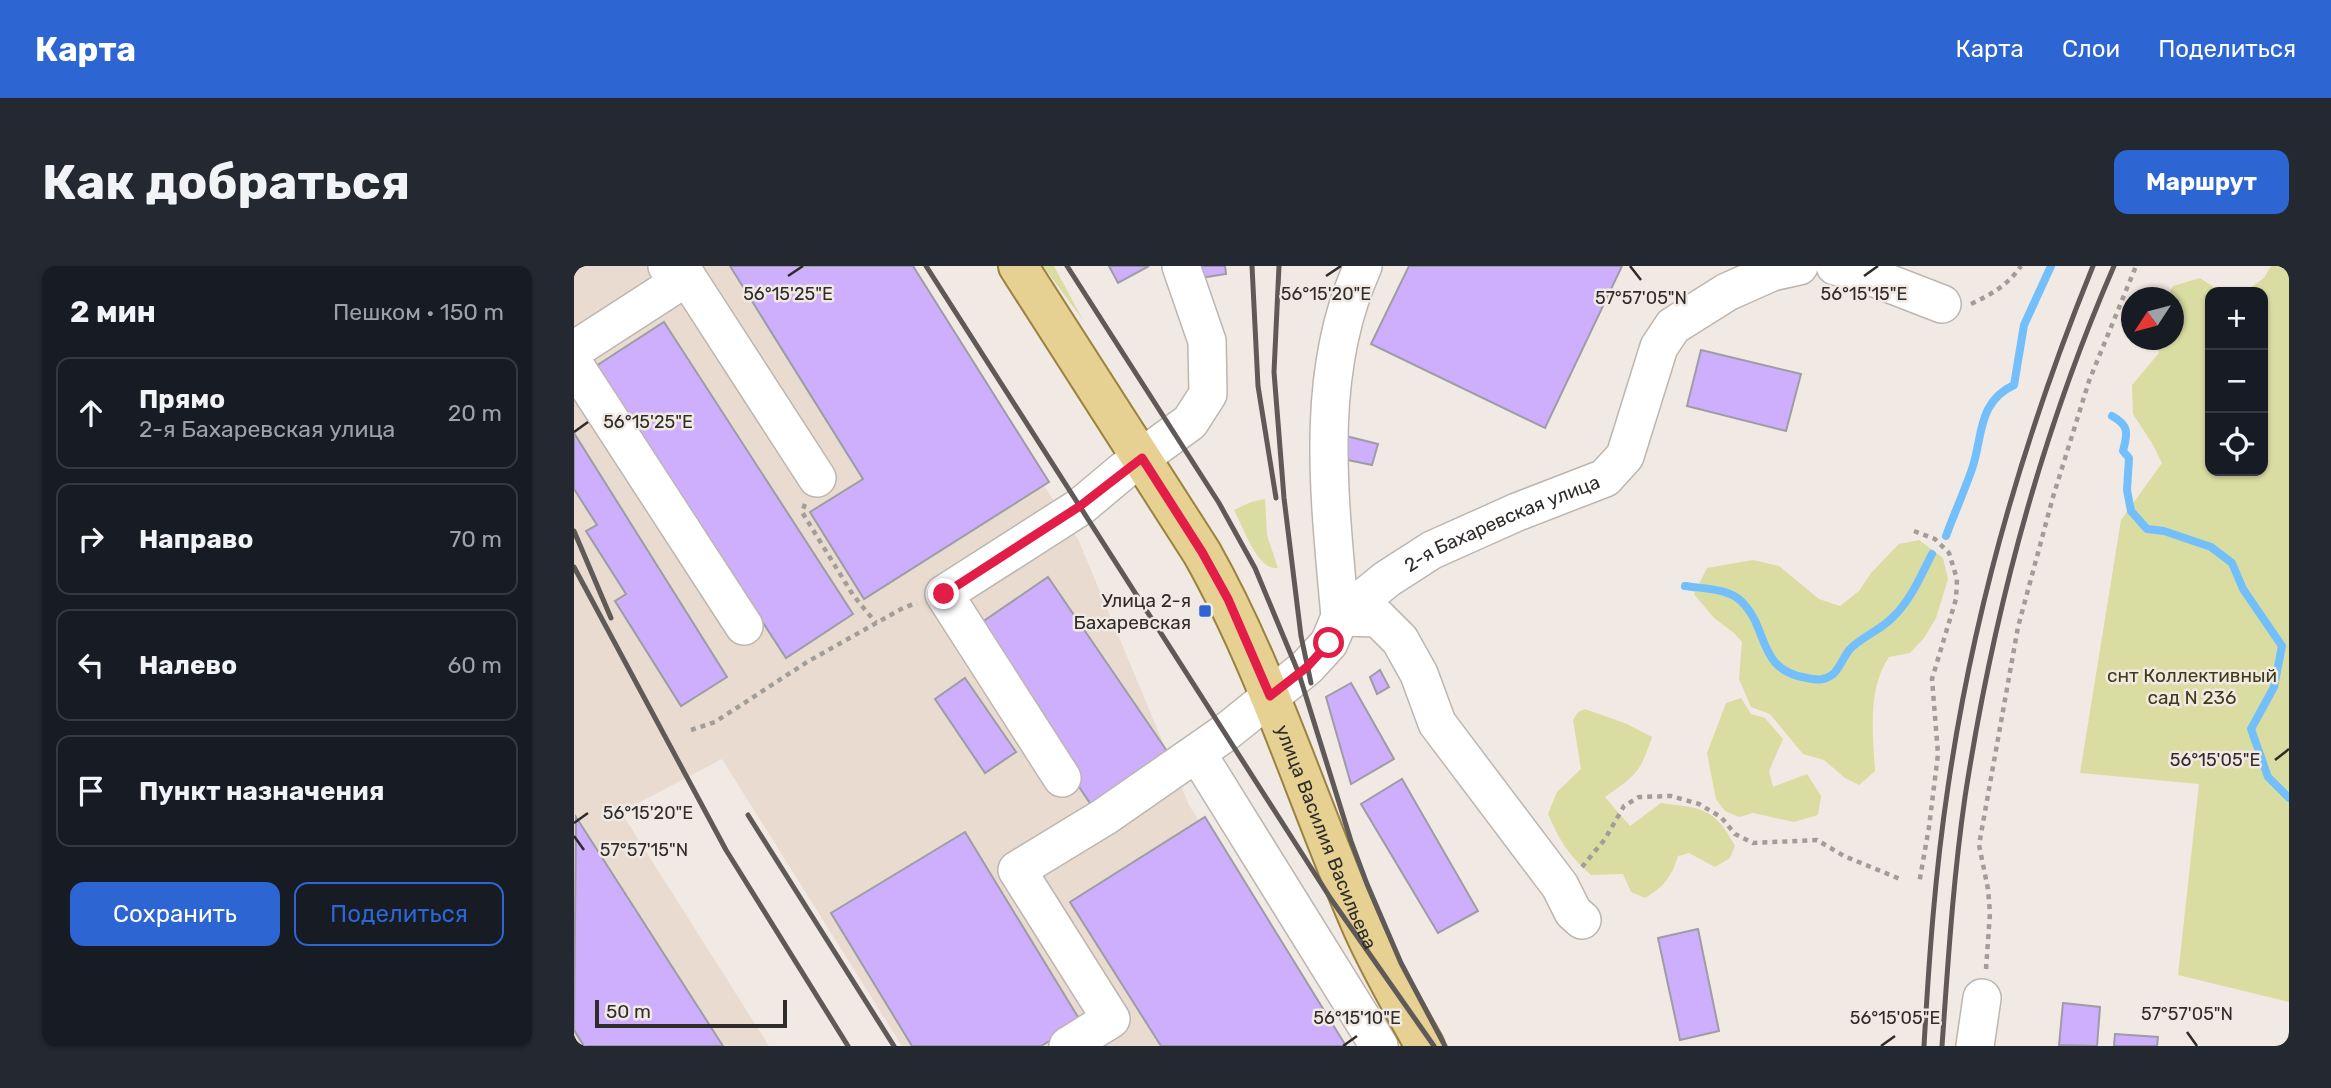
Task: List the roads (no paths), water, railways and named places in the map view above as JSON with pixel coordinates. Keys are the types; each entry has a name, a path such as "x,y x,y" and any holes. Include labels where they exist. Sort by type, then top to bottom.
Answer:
{"main road":[{"name":"улица Василия Васильева","path":"1018,266 1202,552 1228,599 1364,930 1390,984 1425,1046"}],"lane":[{"path":"1062,778 944,594 1080,506 1190,422 1208,394 1207,341 1181,266"},
{"path":"1363,266 1349,298 1333,373 1330,408 1328,488 1340,617 1378,618 1400,640 1419,674 1437,723 1560,886 1573,912 1582,920"},
{"name":"2-я Бахаревская улица","path":"1119,1033 1017,870 1104,817 1197,752 1307,667 1323,651 1335,632 1340,617 1387,579 1432,550 1517,512 1605,478 1625,456 1659,346 1673,326 1727,292 1772,272 1799,266"},
{"path":"1835,266 1862,273 1942,304"},
{"path":"574,351 677,272 817,478"},
{"path":"574,364 744,626"},
{"path":"1197,752 1379,1046"},
{"path":"1975,1046 1982,998"},
{"path":"1068,1046 1119,1033"}],"waterway":[{"path":"1946,536 1972,469 1987,411 2002,392 2014,385 2024,325 2051,266"},
{"path":"2112,416 2122,423 2126,430 2123,451 2129,458 2127,490 2131,511 2147,529 2164,531 2211,547 2232,563 2243,589 2282,646 2274,687 2251,729 2268,777 2289,798"},
{"path":"1685,586 1715,590 1741,601 1750,612 1771,658 1779,667 1791,674 1820,680 1832,675 1850,649 1883,626 1899,610 1915,587 1932,554"}],"railway":[{"path":"926,266 1331,899 1434,1046"},
{"path":"1067,266 1219,503 1255,568 1299,674 1367,884 1401,963 1445,1046"},
{"path":"1252,266 1258,386 1276,498"},
{"path":"1279,266 1274,372 1284,498 1301,636 1311,683"},
{"path":"1924,1046 1939,852 1972,654 1987,588 2024,457 2068,329 2093,266"},
{"path":"1942,1046 1961,828 1976,729 1990,661 2022,527 2042,461 2063,395 2114,266"},
{"path":"574,531 611,618"},
{"path":"574,567 726,850 848,1046"},
{"path":"748,815 894,1046"}],"place":[{"name":"Улица 2-я Бахаревская","path":"1205,611"}],"park label":[{"name":"снт Коллективный сад N 236","path":"2192,686"}]}
